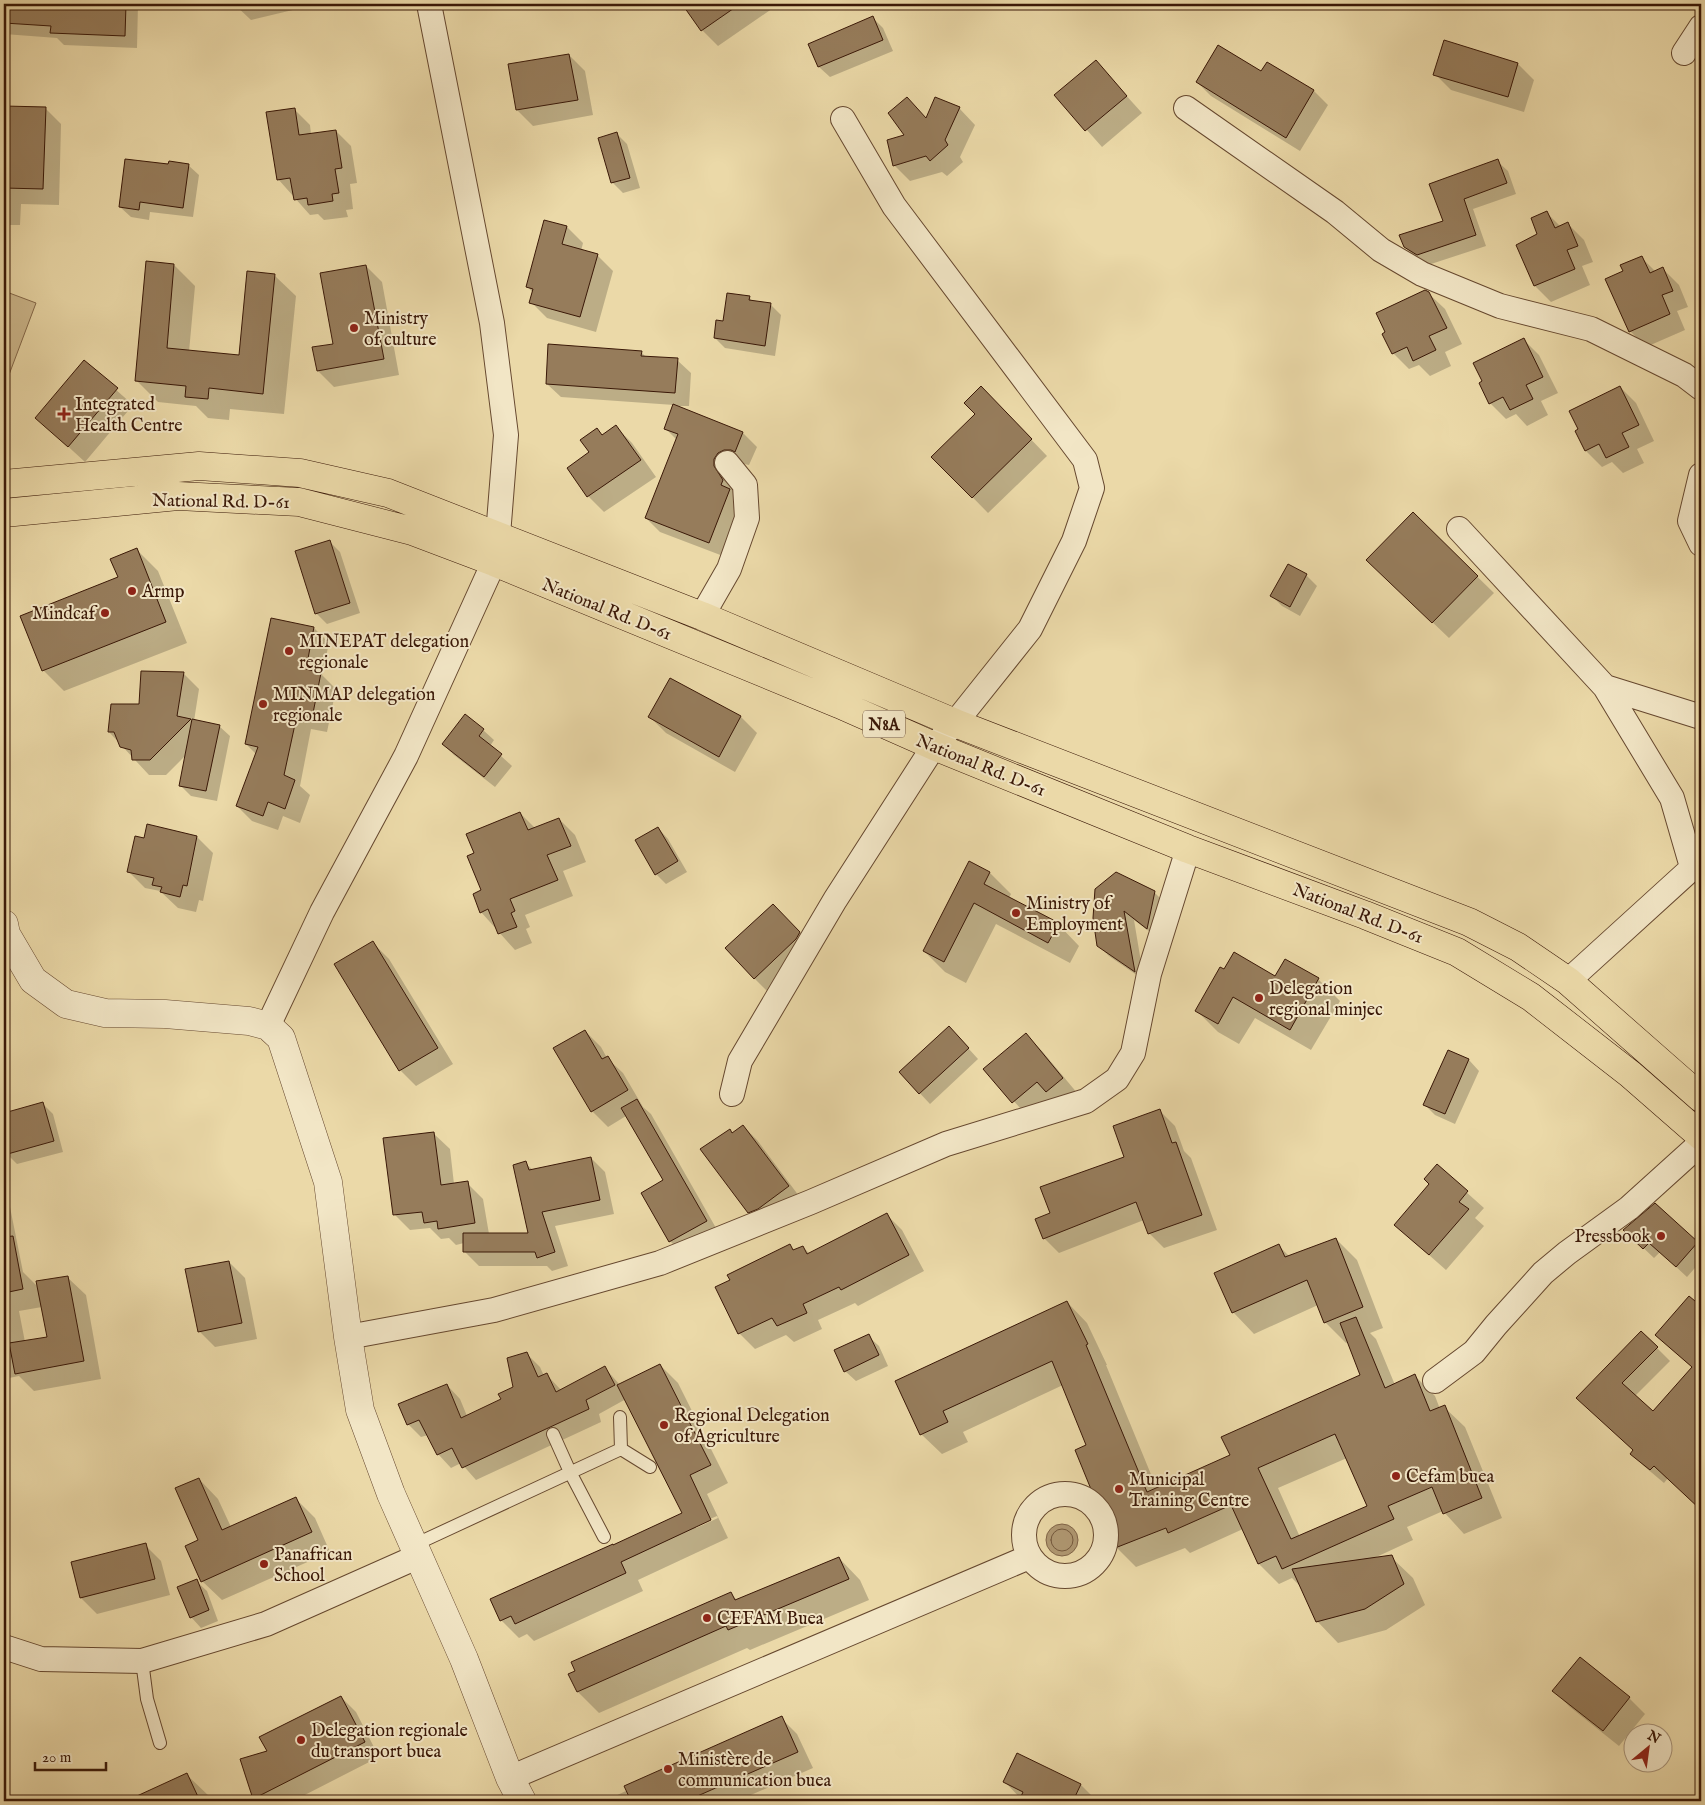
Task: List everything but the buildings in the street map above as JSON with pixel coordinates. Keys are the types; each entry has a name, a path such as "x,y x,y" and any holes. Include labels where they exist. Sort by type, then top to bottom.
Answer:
{"highway":[{"name":"National Rd. D-61","path":"4,484 200,466 300,473 388,493 702,616 955,723 1469,922 1518,947 1568,981 1701,1098"},
{"name":"National Rd. D-61","path":"4,514 178,496 298,502 412,530 494,562 839,704 934,746 1188,849 1365,915 1457,952 1532,997 1630,1074 1701,1136"}],"street":[{"path":"268,1026 322,912 406,756 494,562 506,435 492,323 429,4"},
{"path":"1684,53 1701,27"},
{"path":"1186,108 1334,212 1381,250 1422,274 1500,306 1591,329 1684,375 1701,388"},
{"path":"732,1094 740,1061 835,900 934,746 955,723 1030,629 1074,540 1092,488 1085,460 894,206 843,119"},
{"path":"702,616 729,569 747,518 745,485 727,463"},
{"path":"1701,475 1690,521 1701,544"},
{"path":"1459,529 1605,687 1672,798 1697,863 1568,981"},
{"path":"1605,687 1701,717"},
{"path":"348,1338 494,1310 660,1263 811,1202 946,1144 1086,1101 1117,1079 1133,1053 1148,974 1188,849"},
{"path":"4,924 6,934 33,980 66,1004 105,1013 165,1014 249,1021 268,1026 281,1038 328,1182 348,1338 360,1410 391,1494 464,1659 516,1790 1030,1557"},
{"path":"1435,1380 1474,1352 1543,1273 1629,1208 1701,1143"},
{"path":"4,1647 41,1659 142,1660 266,1624 416,1550"}],"lane":[{"path":"620,1417 621,1449"},
{"path":"553,1434 570,1472 604,1537"},
{"path":"416,1550 570,1472 621,1449"},
{"path":"621,1449 650,1467"},
{"path":"142,1660 148,1699 160,1743"}],"shaded area":[{"path":"4,291 36,303 4,388"}],"water":[{"path":"1062,1524 1068,1525 1073,1529 1077,1534 1077,1546 1073,1551 1068,1555 1062,1556 1056,1555 1051,1551 1047,1546 1046,1540 1047,1534 1051,1529 1056,1525"}],"place":[{"name":"Ministry of culture","path":"354,328"},
{"name":"Integrated Health Centre","path":"64,414"},
{"name":"Armp","path":"132,591"},
{"name":"Mindcaf","path":"105,613"},
{"name":"MINEPAT delegation regionale","path":"289,651"},
{"name":"MINMAP delegation regionale","path":"263,704"},
{"name":"Ministry of Employment","path":"1016,913"},
{"name":"Delegation regional minjec","path":"1259,998"},
{"name":"Pressbook","path":"1661,1236"},
{"name":"Regional Delegation of Agriculture","path":"664,1425"},
{"name":"Cefam buea","path":"1396,1476"},
{"name":"Municipal Training Centre","path":"1119,1489"},
{"name":"Panafrican School","path":"264,1564"},
{"name":"CEFAM Buea","path":"707,1618"},
{"name":"Delegation regionale du transport buea","path":"301,1740"},
{"name":"Ministère de communication buea","path":"668,1769"}]}
